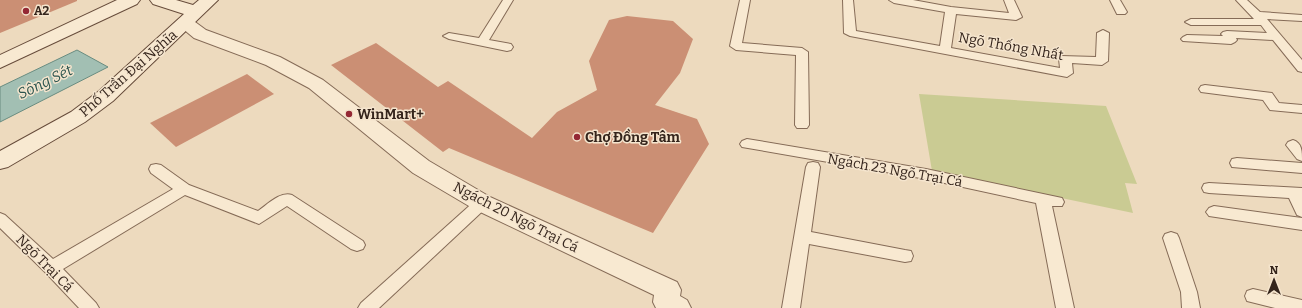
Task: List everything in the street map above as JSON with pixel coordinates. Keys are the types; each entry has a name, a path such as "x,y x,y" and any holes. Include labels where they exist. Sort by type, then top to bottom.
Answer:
{"street":[{"path":"0,62 131,0"},
{"name":"Ngách 20 Ngõ Trại Cá","path":"159,0 197,12 200,34 273,61 316,84 421,166 482,203 668,290 666,302 678,308"},
{"name":"Phố Trần Đại Nghĩa","path":"0,161 78,118 106,96 197,12"}],"lane":[{"path":"482,42 508,0"},
{"path":"745,0 736,46 802,52 802,126"},
{"name":"Ngõ Thống Nhất","path":"848,0 850,33 1067,73 1065,59 1102,61 1104,33"},
{"name":"Ngõ Thống Nhất","path":"894,0 951,10 1016,17 1009,0"},
{"path":"1115,0 1121,12"},
{"path":"1241,0 1261,18 1302,68"},
{"name":"Ngõ Thống Nhất","path":"945,50 951,10"},
{"path":"1192,22 1261,18 1302,18"},
{"path":"1187,39 1231,40 1227,34 1276,36"},
{"path":"448,36 507,47"},
{"path":"1205,89 1267,96 1275,107 1302,109"},
{"name":"Ngách 23 Ngõ Trại Cá","path":"747,144 926,174 1050,201 1064,308"},
{"path":"1293,145 1302,156"},
{"path":"1237,163 1302,168"},
{"path":"790,308 813,166"},
{"path":"156,169 184,189 259,218 287,199 357,245"},
{"path":"1210,188 1299,193 1302,211"},
{"path":"52,268 184,189"},
{"path":"368,308 482,203"},
{"path":"1214,212 1302,224"},
{"name":"Ngõ Trại Cá","path":"0,219 52,268 90,308"},
{"path":"802,237 905,256"},
{"path":"1171,238 1189,292 1191,308"},
{"path":"1253,296 1302,307"}],"green space":[{"path":"919,94 1106,106 1137,184 1125,183 1133,213 932,171"}],"water":[{"name":"Sông Sét","path":"77,50 108,67 0,122 0,87"}],"building":[{"name":"A2","path":"0,0 77,0 77,1 0,33"},
{"name":"Chợ Đồng Tâm","path":"627,16 673,21 693,39 680,73 655,105 697,119 709,144 653,233 449,148 443,152 331,65 376,43 438,87 448,81 532,138 557,112 597,90 589,61 609,20"},
{"path":"247,74 274,94 176,147 150,123"}],"place":[{"name":"A2","path":"26,11"},
{"name":"WinMart+","path":"349,114"},
{"name":"Chợ Đồng Tâm","path":"577,137"}]}
